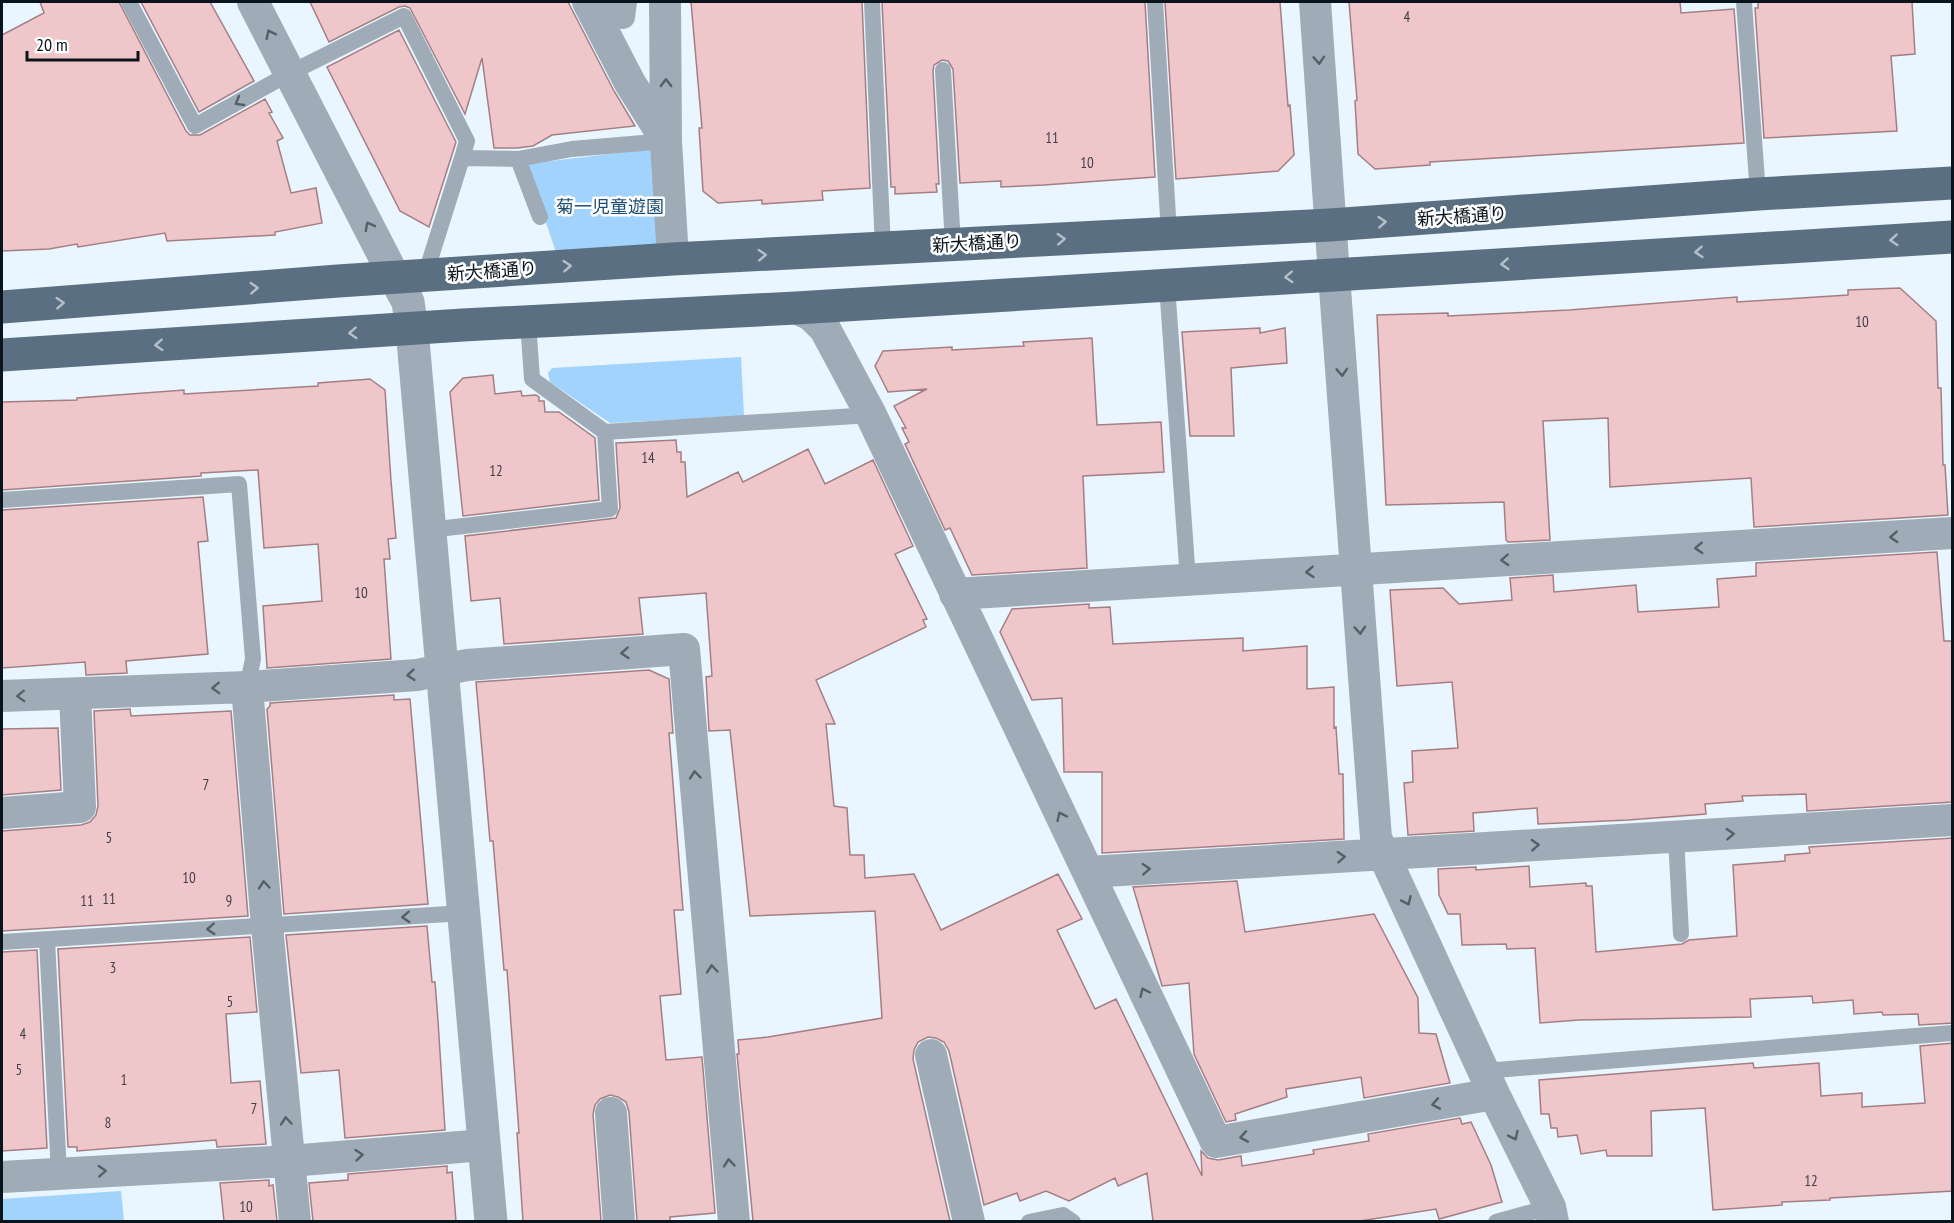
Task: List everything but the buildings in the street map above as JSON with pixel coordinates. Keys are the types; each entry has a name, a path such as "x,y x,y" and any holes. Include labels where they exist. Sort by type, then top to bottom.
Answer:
{"main road":[{"name":"新大橋通り","path":"2,307 672,259 1330,225 1758,194 1953,183"},
{"path":"2,355 528,322 796,309 1953,237"}],"street":[{"path":"253,2 290,73 410,277 399,304 411,329 491,1221"},
{"path":"588,2 630,83 666,141"},
{"path":"614,2 623,18 625,2"},
{"path":"665,2 666,141 672,259"},
{"path":"1315,2 1376,838 1551,1214"},
{"path":"796,309 811,315 825,329 871,415 1216,1142 1489,1082"},
{"path":"955,594 1953,533"},
{"path":"2,696 247,687 417,675 467,665 684,649 734,1221"},
{"path":"247,687 295,1221"},
{"path":"2,813 80,807 75,694"},
{"path":"1088,872 1953,820"},
{"path":"931,1055 969,1221"},
{"path":"611,1113 620,1221"},
{"path":"2,1177 290,1161 484,1145"}],"lane":[{"path":"129,2 195,126 290,73 404,16 467,141 462,158 410,277"},
{"path":"872,2 883,248"},
{"path":"1155,2 1169,233"},
{"path":"1744,2 1758,194"},
{"path":"943,70 952,244"},
{"path":"462,158 518,159 572,148 666,141"},
{"path":"518,159 540,217"},
{"path":"1167,285 1188,580"},
{"path":"528,322 532,379 605,432 871,415"},
{"path":"429,530 610,509 605,432"},
{"path":"2,500 239,484 253,659 247,687"},
{"path":"1676,837 1681,934"},
{"path":"2,942 464,913"},
{"path":"47,940 59,1173"},
{"path":"1489,1082 1953,1033"},
{"path":"1496,1221 1551,1214"},
{"path":"1029,1221 1063,1215 1073,1221"}],"green space":[{"name":"菊一児童遊園","path":"660,148 666,254 559,261 526,164"},
{"path":"741,357 744,416 610,423 550,382 548,373 552,368"},
{"path":"121,1191 124,1221 2,1221 2,1199"}]}
